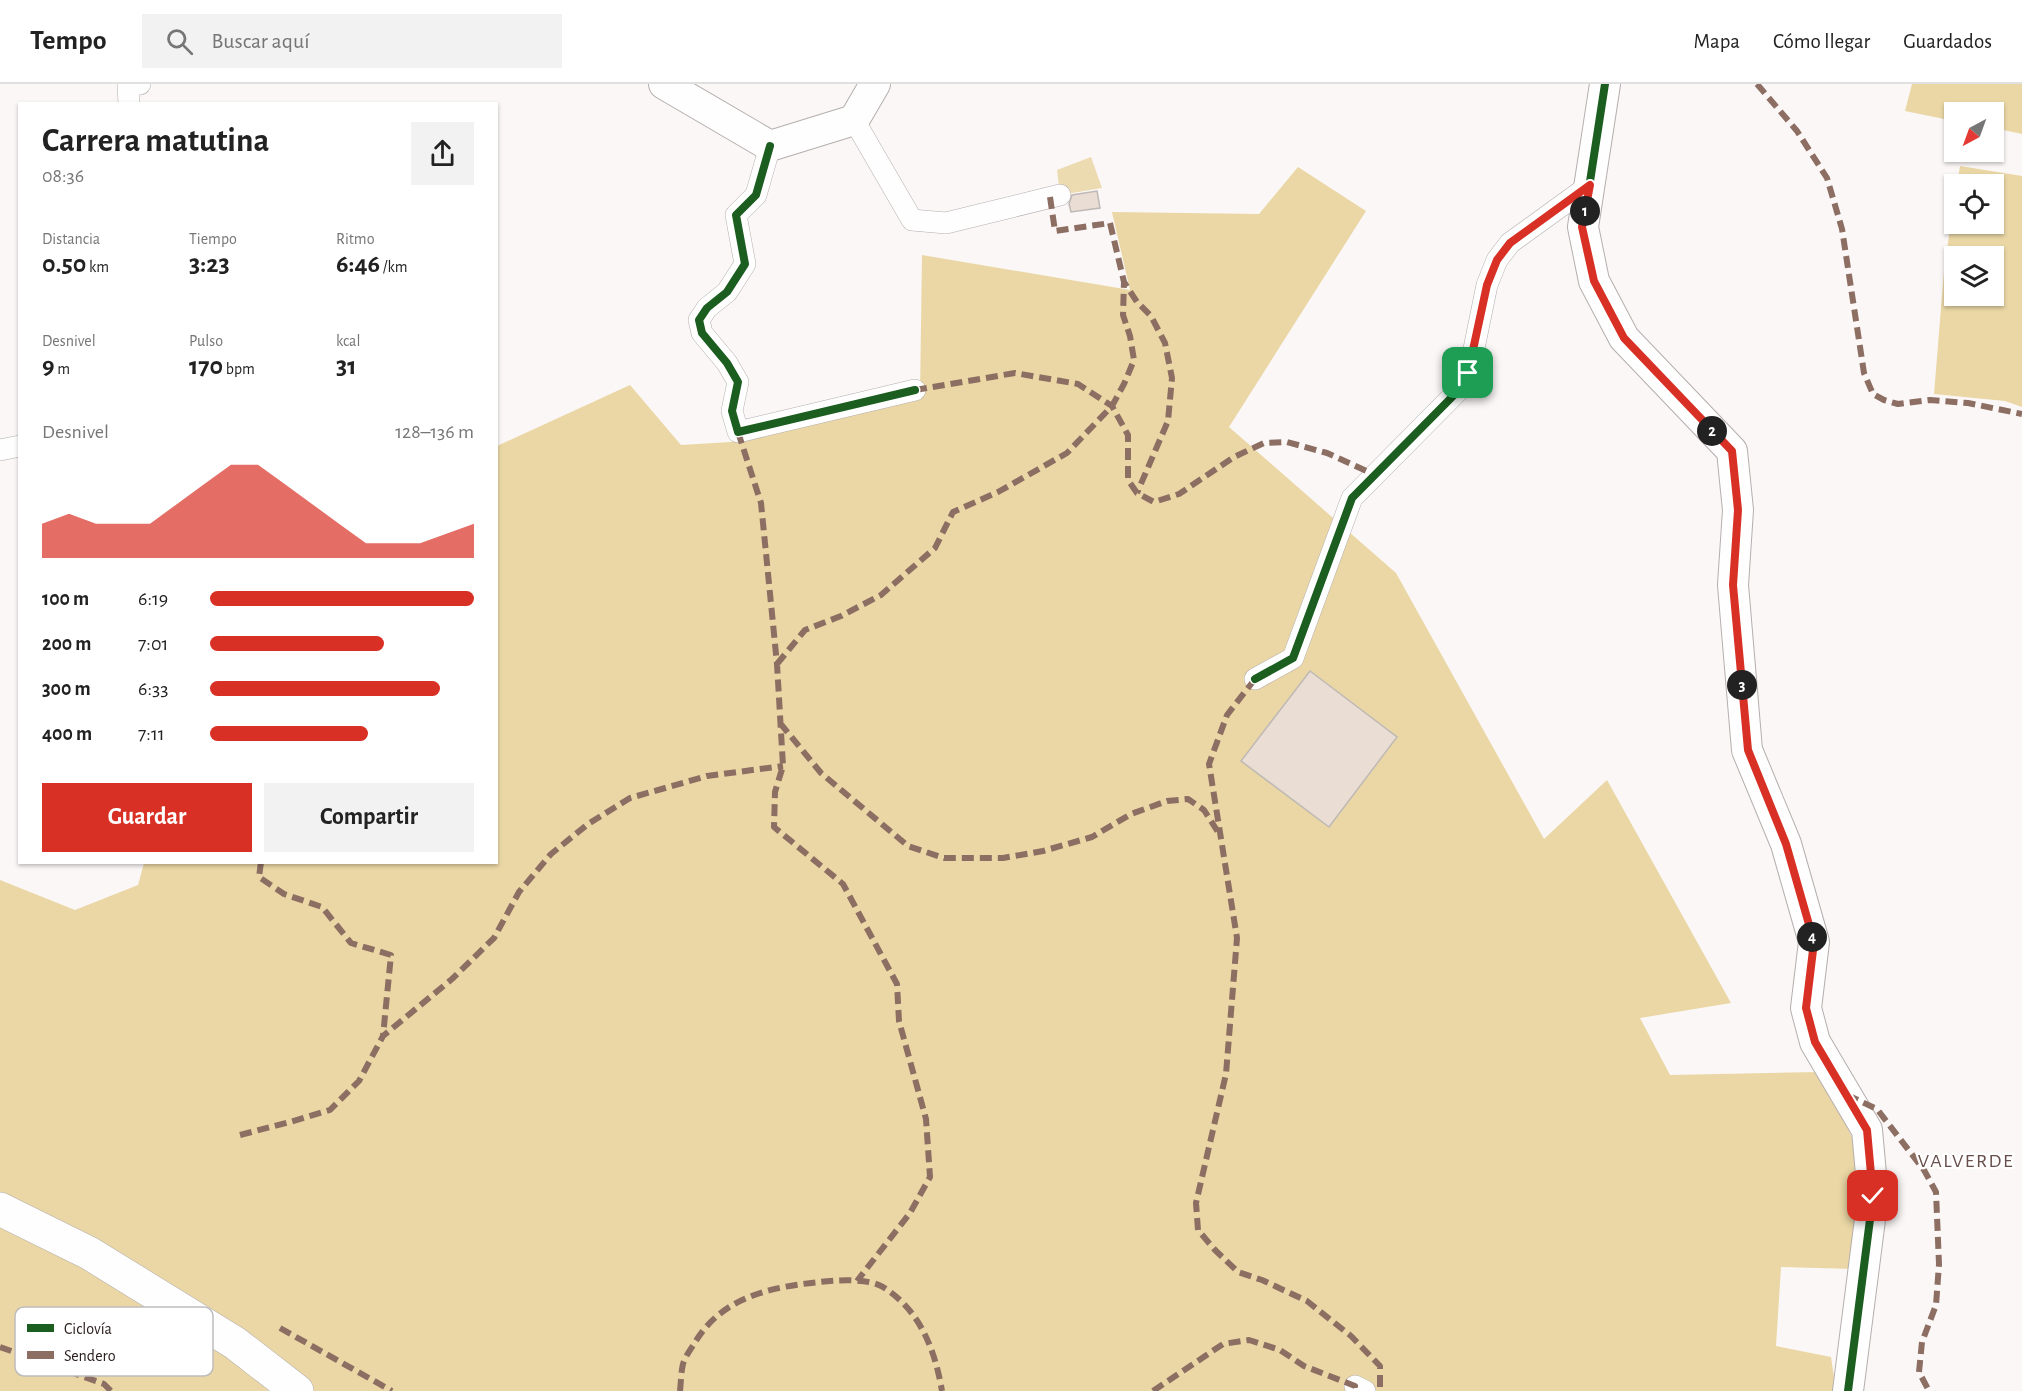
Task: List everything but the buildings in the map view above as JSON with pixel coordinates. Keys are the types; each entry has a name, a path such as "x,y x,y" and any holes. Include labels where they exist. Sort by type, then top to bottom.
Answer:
{"highway":[{"path":"0,1209 89,1253 177,1307"},
{"path":"213,1329 235,1343 297,1391"}],"street":[{"path":"664,84 770,146 854,120 875,84"},
{"path":"1605,84 1582,227 1594,281 1624,338 1732,451 1738,510 1733,585 1748,750 1786,844 1814,942 1806,1008 1815,1042 1867,1130 1873,1196 1848,1391"},
{"path":"854,120 912,220 946,223 1060,195"},
{"path":"770,146 756,195 736,215 745,264 727,292 707,308 699,320 702,333 727,363 738,381 732,411 738,432 915,390"},
{"path":"1255,679 1293,658 1352,498 1458,391 1468,373 1487,285 1497,260 1510,243 1590,185"},
{"path":"0,450 18,446"}],"shaded area":[{"path":"1912,84 2022,84 2022,134 2004,130 2004,102 1944,102 1944,119 1905,111"},
{"path":"1091,157 1102,188 1060,195 1057,170"},
{"path":"1960,166 2022,176 2022,407 2005,401 1934,394 1944,271 1944,306 2004,306 2004,246 1948,246 1949,234 2004,234 2004,174 1959,174"},
{"path":"1298,167 1366,211 1229,427 1396,573 1544,839 1607,780 1731,1003 1640,1018 1670,1075 1821,1072 1856,1146 1854,1269 1781,1267 1776,1346 1831,1357 1836,1391 0,1391 0,880 75,910 138,885 144,864 498,864 498,446 630,385 681,445 747,441 920,394 922,255 1130,290 1112,212 1259,214"}],"marked path":[{"path":"1757,84 1797,131 1827,178 1842,229 1864,373 1873,394 1898,404 1930,400 1968,403 2022,414"},
{"path":"1050,197 1055,231 1110,223 1124,282 1137,302 1151,316 1165,343 1172,378 1168,421 1137,493"},
{"path":"777,664 805,630 841,616 881,595 935,548 953,512 998,492 1067,453 1112,406 1134,360 1130,336 1123,315 1124,282"},
{"path":"915,390 1015,373 1078,384 1112,406 1128,435 1128,480 1137,493 1154,502 1179,494 1234,457 1264,443 1287,442 1327,453 1375,475"},
{"path":"738,432 761,503 777,664 783,766 775,792 774,827 843,884 897,984 899,1021 926,1119 930,1177 910,1213 857,1281"},
{"path":"1255,679 1227,715 1209,764 1237,938 1226,1074 1196,1203 1198,1230 1238,1272 1262,1280 1307,1301 1351,1336 1380,1366 1380,1391"},
{"path":"780,723 821,773 908,846 944,858 1003,858 1043,851 1092,837 1131,814 1167,801 1188,799 1204,810 1218,832"},
{"path":"240,1135 330,1110 359,1081 383,1036 452,979 494,938 519,892 551,854 588,824 630,798 707,776 783,766"},
{"path":"261,864 259,877 284,894 322,907 351,943 391,955 383,1036"},
{"path":"1847,1095 1877,1109 1924,1170 1936,1192 1939,1264 1936,1305 1922,1342 1919,1372 1929,1391"},
{"path":"680,1391 684,1361 705,1328 718,1315 748,1297 765,1291 843,1280 877,1284 896,1296 907,1307 924,1332 930,1346 942,1391"},
{"path":"280,1328 392,1391"},
{"path":"1153,1391 1223,1344 1249,1340 1280,1350 1304,1366 1355,1386 1353,1391"},
{"path":"0,1347 15,1352"},
{"path":"82,1376 104,1384 111,1391"}],"cycle path":[{"path":"1605,84 1583,227 1594,281 1624,338 1732,451 1738,510 1733,585 1747,750 1786,844 1814,942 1806,1008 1815,1042 1867,1130 1873,1196 1848,1391"},
{"path":"770,146 756,195 736,215 745,264 727,292 707,308 699,320 702,333 727,363 738,382 732,411 738,432 915,390"},
{"path":"1255,679 1293,658 1352,498 1458,391 1469,373 1487,285 1497,260 1510,243 1590,185"}],"district":[{"name":"VALVERDE","path":"1966,1160"}],"route":[{"path":"1468,373 1487,285 1497,260 1510,243 1590,185 1582,227 1594,281 1624,338 1732,451 1738,510 1733,585 1748,750 1786,844 1814,942 1806,1008 1815,1042 1867,1130 1873,1196"}]}
